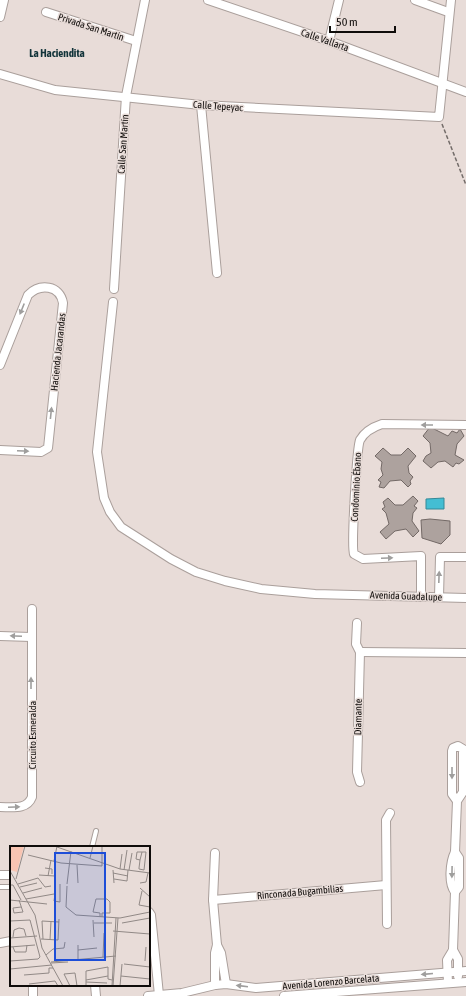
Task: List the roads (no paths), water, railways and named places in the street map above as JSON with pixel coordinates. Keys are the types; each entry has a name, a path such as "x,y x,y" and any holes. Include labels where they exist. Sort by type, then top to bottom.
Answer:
{"street":[{"path":"0,16 4,0"},
{"name":"Calle San Martín","path":"114,289 126,96 145,0"},
{"name":"Calle Vallarta","path":"208,0 329,41 466,92"},
{"path":"329,41 339,0"},
{"path":"415,0 448,12"},
{"path":"442,82 448,12 451,0"},
{"name":"Privada San Martín","path":"46,12 136,41"},
{"name":"Calle Tepeyac","path":"0,74 55,90 126,96 201,105 440,117 442,82"},
{"path":"201,105 217,273"},
{"name":"Hacienda Jacarandas","path":"0,365 28,295 36,289 43,287 50,287 55,290 62,298 63,303 48,448 41,452 0,450"},
{"name":"Avenida Guadalupe","path":"112,302 97,452 104,498 114,519 121,527 171,559 196,572 225,581 261,589 315,594 466,598"},
{"name":"Condominio Ébano","path":"420,597 421,556 362,559 354,554 352,544 356,505 358,449 360,440 365,433 373,427 382,424 466,425"},
{"path":"438,597 440,557 466,557"},
{"name":"Circuito Esmeralda","path":"0,807 23,806 28,804 32,797 32,609"},
{"name":"Diamante","path":"356,623 356,644 360,652 357,772 360,782"},
{"path":"0,636 31,637"},
{"path":"360,652 466,653"},
{"path":"448,983 447,960 453,950 455,892 459,887 460,858 455,852 457,801 463,792 464,752 463,748 458,746 453,748 452,751 452,794 457,801"},
{"path":"387,924 386,820 390,813"},
{"path":"215,853 213,900 217,945 215,953 216,985"},
{"name":"Rinconada Bugambilias","path":"213,900 386,885"},
{"path":"150,914 159,995"},
{"path":"0,943 10,941"},
{"path":"217,945 221,953 226,984"},
{"path":"453,950 462,971 462,982"},
{"name":"Avenida Lorenzo Barcelata","path":"148,996 182,994 216,985 226,984 257,992 462,971"},
{"path":"413,975 413,986"},
{"name":"Avenida Lorenzo Barcelata","path":"284,996 331,994 462,982"},
{"path":"95,986 96,996"}],"lane":[{"path":"92,846 96,831"}],"water":[{"path":"444,498 444,509 426,509 426,499"}],"district":[{"name":"La Haciendita","path":"57,53"}]}
